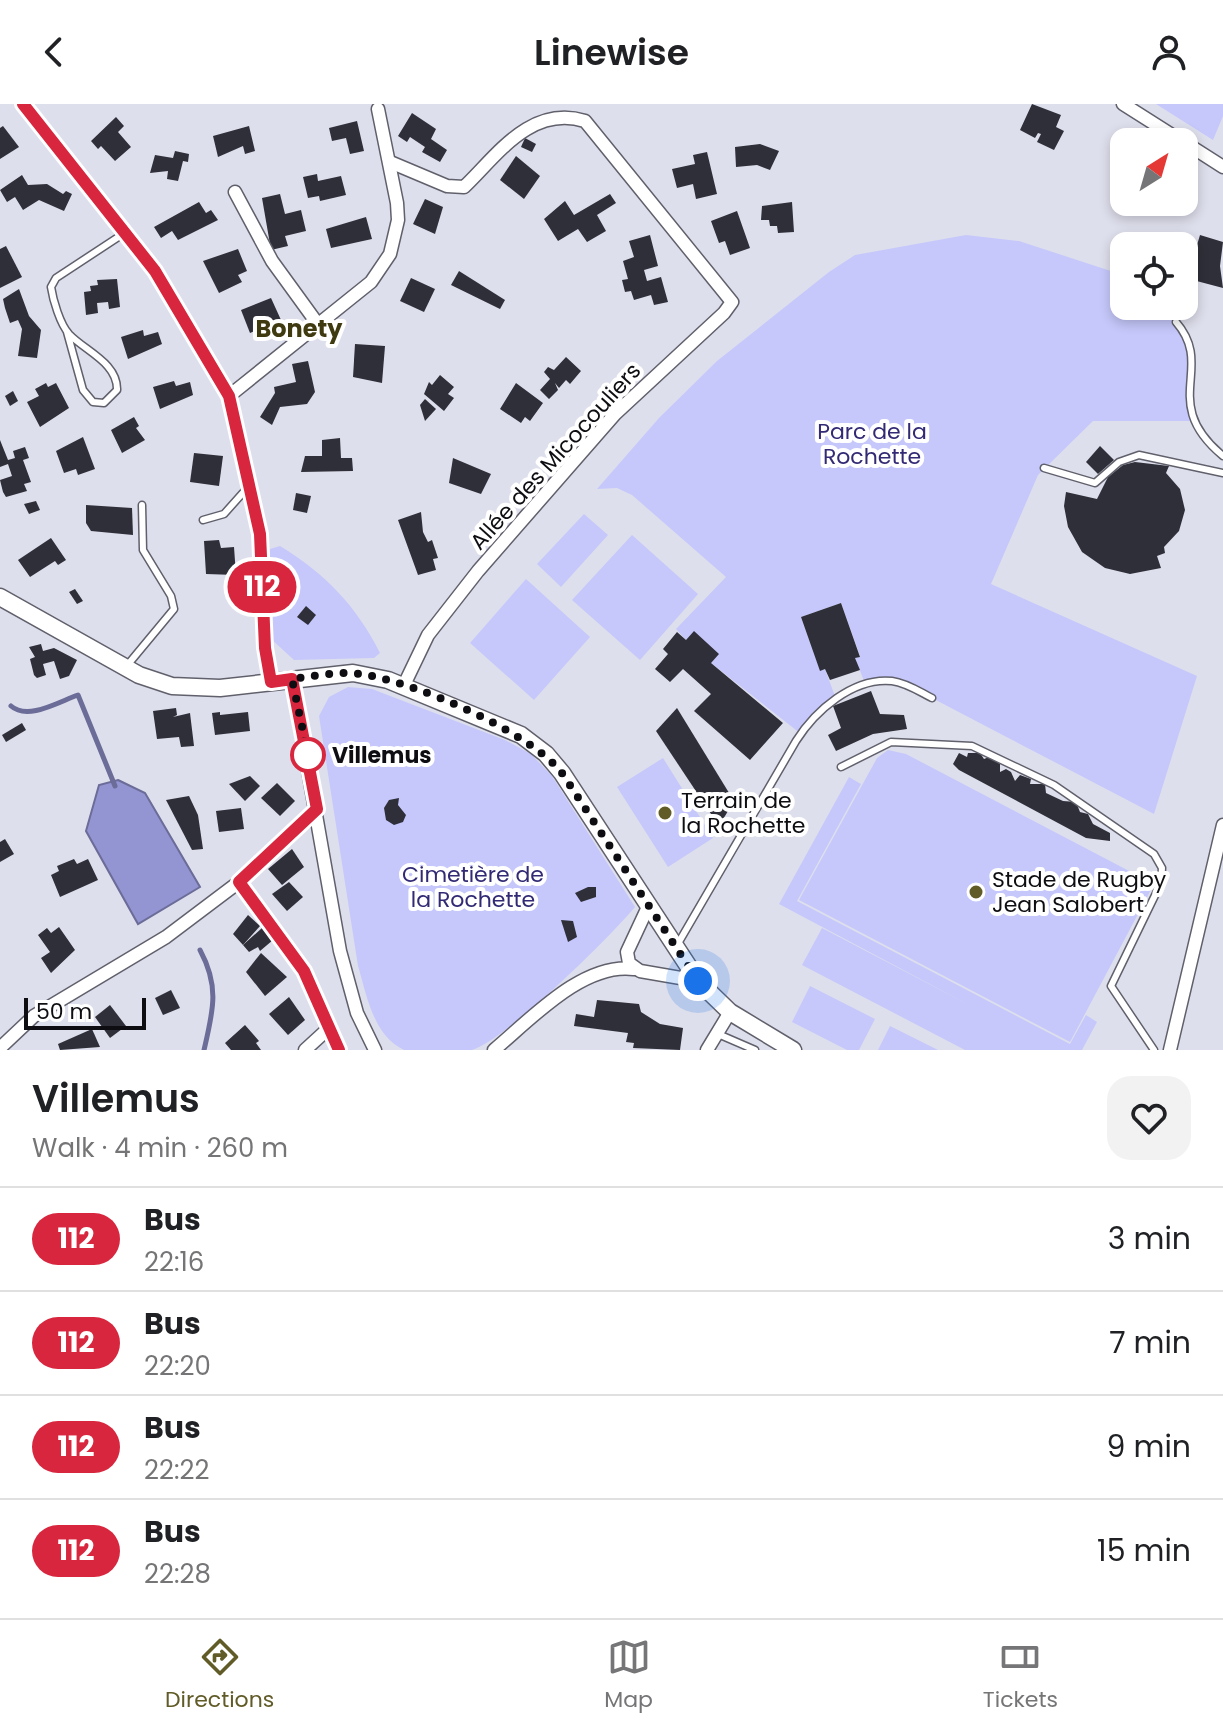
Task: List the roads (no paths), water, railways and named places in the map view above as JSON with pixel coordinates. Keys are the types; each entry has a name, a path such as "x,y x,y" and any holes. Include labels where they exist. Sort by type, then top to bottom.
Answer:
{"street":[{"path":"23,104 126,232 174,300 229,396 261,545 265,648 271,682"},
{"path":"1123,104 1162,128"},
{"path":"229,396 371,282 390,254 398,220 390,162 378,109"},
{"name":"Allée des Micocouliers","path":"390,162 447,186 464,187 516,122 547,110 569,111 585,121 732,299 729,309 615,414 488,559 428,635 404,685"},
{"path":"1198,151 1223,167"},
{"path":"235,192 272,261 317,323"},
{"path":"0,597 156,683 183,688 353,673 404,685 505,727 546,754 566,779 698,981 730,1012 793,1050"},
{"path":"292,679 344,967 357,1013 375,1050"},
{"path":"0,1048 34,1016 166,937 239,882 317,809"},
{"path":"1170,1050 1223,825"},
{"path":"239,882 304,971 339,1050"},
{"path":"634,969 627,952 648,907"},
{"path":"494,1050 588,976 610,967 698,981"},
{"path":"707,1050 730,1012"},
{"path":"305,1050 329,1028"}],"lane":[{"path":"67,332 112,372 117,390 104,403 93,402 83,390 67,332 52,293 52,283 126,232"},
{"path":"1176,322 1187,337 1191,352 1190,415 1223,456"},
{"path":"1044,468 1095,483 1125,458 1147,455 1223,473"},
{"path":"203,520 224,514 249,486"},
{"path":"125,668 174,609 171,596 143,550 142,505"},
{"path":"675,948 796,741 818,712 829,702 879,682 895,682 932,698"},
{"path":"841,767 891,742 972,746 1054,785 1154,854 1162,868 1161,883 1112,981 1114,994 1154,1050"},
{"path":"715,1033 755,1050"},
{"path":"1141,1050 1146,1041"}],"waterway":[{"path":"11,706 18,710 35,711 78,695 115,786"},
{"path":"200,950 210,976 213,999 204,1050"}],"place":[{"name":"Villemus","path":"308,755"},
{"name":"Terrain de la Rochette","path":"665,813"},
{"name":"Stade de Rugby Jean Salobert","path":"976,892"}],"district":[{"name":"Bonety","path":"299,329"}],"park label":[{"name":"Parc de la Rochette","path":"872,444"},
{"name":"Cimetière de la Rochette","path":"473,886"}]}
